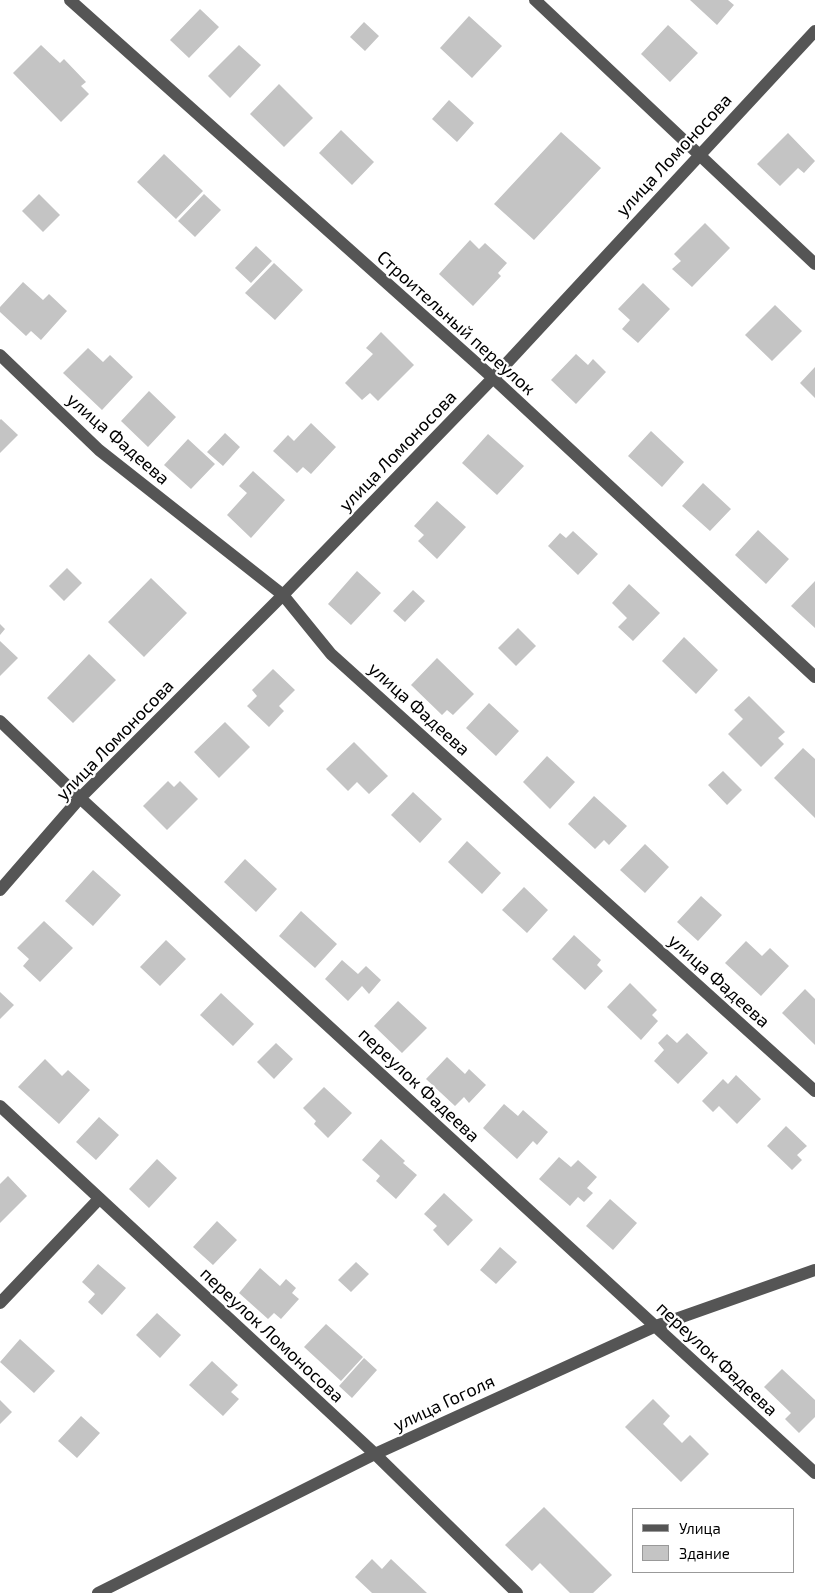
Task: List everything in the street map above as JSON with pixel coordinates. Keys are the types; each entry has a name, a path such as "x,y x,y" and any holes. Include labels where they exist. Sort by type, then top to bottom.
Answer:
{"street":[{"name":"Строительный переулок","path":"70,0 492,378 815,677"},
{"path":"535,0 815,264"},
{"name":"улица Ломоносова","path":"0,890 80,798 283,595 492,378 815,31"},
{"name":"улица Фадеева","path":"0,355 99,450 283,595 331,654 815,1091"},
{"name":"переулок Фадеева","path":"0,721 80,798 815,1473"},
{"name":"переулок Ломоносова","path":"0,1106 375,1454 516,1593"},
{"path":"0,1303 99,1199"},
{"name":"улица Гоголя","path":"98,1593 375,1454 656,1326 815,1270"}],"building":[{"path":"690,0 728,0 734,5 717,25"},
{"path":"200,9 219,27 189,58 170,40"},
{"path":"469,16 502,46 472,78 440,48"},
{"path":"364,22 379,36 365,51 350,37"},
{"path":"668,25 698,53 670,82 641,54"},
{"path":"41,45 60,63 64,59 86,82 81,86 89,94 61,122 13,73"},
{"path":"239,45 261,65 230,98 208,76"},
{"path":"279,84 313,118 284,147 250,114"},
{"path":"449,100 474,123 457,142 432,119"},
{"path":"341,130 374,162 352,185 319,153"},
{"path":"561,132 601,168 534,240 494,204"},
{"path":"788,133 815,161 804,173 798,168 780,186 757,164"},
{"path":"164,154 203,191 176,219 137,182"},
{"path":"39,194 60,215 43,232 22,211"},
{"path":"204,194 221,210 195,237 178,221"},
{"path":"705,223 730,248 692,287 672,269 681,261 674,254"},
{"path":"470,240 479,249 485,243 507,263 498,273 501,276 473,306 439,274"},
{"path":"256,246 272,261 251,283 235,268"},
{"path":"274,263 303,290 275,320 245,293"},
{"path":"23,282 43,300 49,294 67,311 41,340 31,331 26,336 0,312 0,307"},
{"path":"643,283 670,309 638,343 622,329 630,320 618,309"},
{"path":"775,305 802,331 772,361 745,335"},
{"path":"381,332 414,365 378,401 370,393 362,400 345,383 373,354 366,348"},
{"path":"88,348 103,362 110,355 133,377 102,410 63,373"},
{"path":"576,354 588,365 593,359 606,372 576,404 551,380"},
{"path":"815,367 815,398 800,383"},
{"path":"149,391 176,417 148,447 121,421"},
{"path":"0,420 18,435 0,453"},
{"path":"311,423 336,447 311,474 303,467 297,473 273,451 288,435 294,441"},
{"path":"651,431 684,462 662,487 628,456"},
{"path":"225,433 240,447 223,466 207,452"},
{"path":"488,434 524,466 497,495 462,463"},
{"path":"188,439 215,464 191,489 164,465"},
{"path":"253,471 285,500 251,538 227,515 247,493 239,486"},
{"path":"703,483 731,509 710,531 682,506"},
{"path":"437,501 466,527 437,559 418,541 424,535 414,526"},
{"path":"758,530 789,559 766,584 735,555"},
{"path":"573,531 598,554 578,575 548,546 560,533 566,538"},
{"path":"67,568 82,583 64,601 49,586"},
{"path":"357,571 381,593 351,625 328,604"},
{"path":"151,578 187,613 144,657 108,622"},
{"path":"815,581 815,628 791,606"},
{"path":"629,584 660,613 633,641 618,627 627,618 612,603"},
{"path":"413,590 425,601 405,622 393,611"},
{"path":"0,624 5,629 0,635"},
{"path":"518,628 536,646 516,666 498,648"},
{"path":"684,637 718,670 696,694 662,661"},
{"path":"0,641 18,658 0,676"},
{"path":"89,654 116,680 73,723 47,698"},
{"path":"437,658 474,694 453,715 447,710 442,715 411,685"},
{"path":"273,669 295,690 279,706 284,711 269,727 247,706 257,696 252,690"},
{"path":"749,696 785,732 778,738 784,744 761,767 728,734 743,719 734,710"},
{"path":"489,703 519,731 496,756 466,728"},
{"path":"225,722 250,747 219,778 194,752"},
{"path":"354,742 388,776 369,794 357,782 348,791 326,769"},
{"path":"803,748 815,759 815,818 774,778"},
{"path":"547,756 575,782 550,809 523,782"},
{"path":"723,771 742,790 727,805 708,785"},
{"path":"168,781 174,787 180,781 198,799 167,830 143,806"},
{"path":"413,792 442,819 420,843 391,815"},
{"path":"594,796 627,826 609,845 604,840 595,849 568,824"},
{"path":"467,841 501,873 482,894 448,862"},
{"path":"645,844 669,867 645,893 620,870"},
{"path":"245,859 277,889 256,912 224,882"},
{"path":"93,870 121,895 93,926 65,901"},
{"path":"524,887 548,910 527,933 502,910"},
{"path":"701,896 722,915 698,941 677,922"},
{"path":"301,911 337,944 315,968 279,936"},
{"path":"44,921 73,948 40,982 23,966 29,959 17,948"},
{"path":"574,935 601,960 597,965 603,971 585,990 552,959"},
{"path":"166,940 186,959 160,986 140,967"},
{"path":"746,941 762,956 770,948 789,966 761,996 725,963"},
{"path":"342,960 358,974 366,966 381,980 369,994 362,986 348,1001 325,979"},
{"path":"630,983 657,1010 652,1015 658,1021 641,1040 607,1007"},
{"path":"805,989 815,999 815,1045 782,1013"},
{"path":"0,992 14,1005 0,1019"},
{"path":"221,993 254,1024 233,1046 200,1015"},
{"path":"398,1001 427,1028 402,1053 374,1026"},
{"path":"687,1033 708,1053 678,1084 654,1061 664,1050 658,1043 667,1034 677,1043"},
{"path":"276,1043 293,1059 274,1079 257,1062"},
{"path":"447,1057 465,1074 469,1069 486,1085 469,1103 464,1097 455,1106 426,1079"},
{"path":"45,1059 62,1076 68,1070 90,1090 59,1124 18,1087"},
{"path":"736,1075 761,1099 737,1124 719,1106 713,1112 702,1101 723,1079 728,1084"},
{"path":"324,1087 352,1113 328,1138 314,1124 316,1121 303,1108"},
{"path":"504,1104 518,1116 523,1110 548,1132 537,1145 533,1141 517,1159 483,1128"},
{"path":"99,1117 119,1135 96,1160 76,1142"},
{"path":"786,1126 807,1146 797,1155 802,1160 792,1170 767,1146"},
{"path":"381,1139 417,1175 396,1199 376,1181 380,1176 362,1160"},
{"path":"559,1157 571,1167 578,1160 597,1177 587,1188 593,1193 584,1202 578,1197 570,1206 539,1179"},
{"path":"157,1159 177,1178 149,1208 129,1189"},
{"path":"8,1176 27,1196 0,1223 0,1184"},
{"path":"444,1193 473,1220 448,1246 433,1230 437,1226 424,1214"},
{"path":"610,1199 637,1223 613,1250 586,1226"},
{"path":"217,1221 237,1240 213,1265 193,1247"},
{"path":"500,1247 517,1262 496,1284 480,1270"},
{"path":"356,1262 369,1274 351,1292 338,1280"},
{"path":"98,1264 126,1288 102,1315 88,1302 95,1294 82,1282"},
{"path":"260,1268 280,1286 286,1279 296,1288 292,1293 299,1299 281,1319 274,1313 268,1319 239,1293"},
{"path":"157,1313 181,1335 160,1358 136,1335"},
{"path":"326,1324 363,1357 341,1381 304,1347"},
{"path":"20,1339 55,1371 34,1393 0,1362"},
{"path":"364,1358 377,1370 352,1398 339,1386"},
{"path":"212,1361 238,1385 231,1392 239,1399 223,1416 189,1385"},
{"path":"782,1369 815,1400 815,1417 799,1433 785,1419 791,1413 764,1387"},
{"path":"653,1399 670,1416 663,1424 682,1443 690,1435 709,1454 681,1482 625,1427"},
{"path":"0,1400 12,1412 0,1424"},
{"path":"81,1416 100,1433 77,1458 58,1441"},
{"path":"544,1507 612,1575 593,1593 570,1593 540,1563 532,1571 505,1545"},
{"path":"372,1559 382,1569 391,1559 427,1593 372,1593 355,1577"}]}
